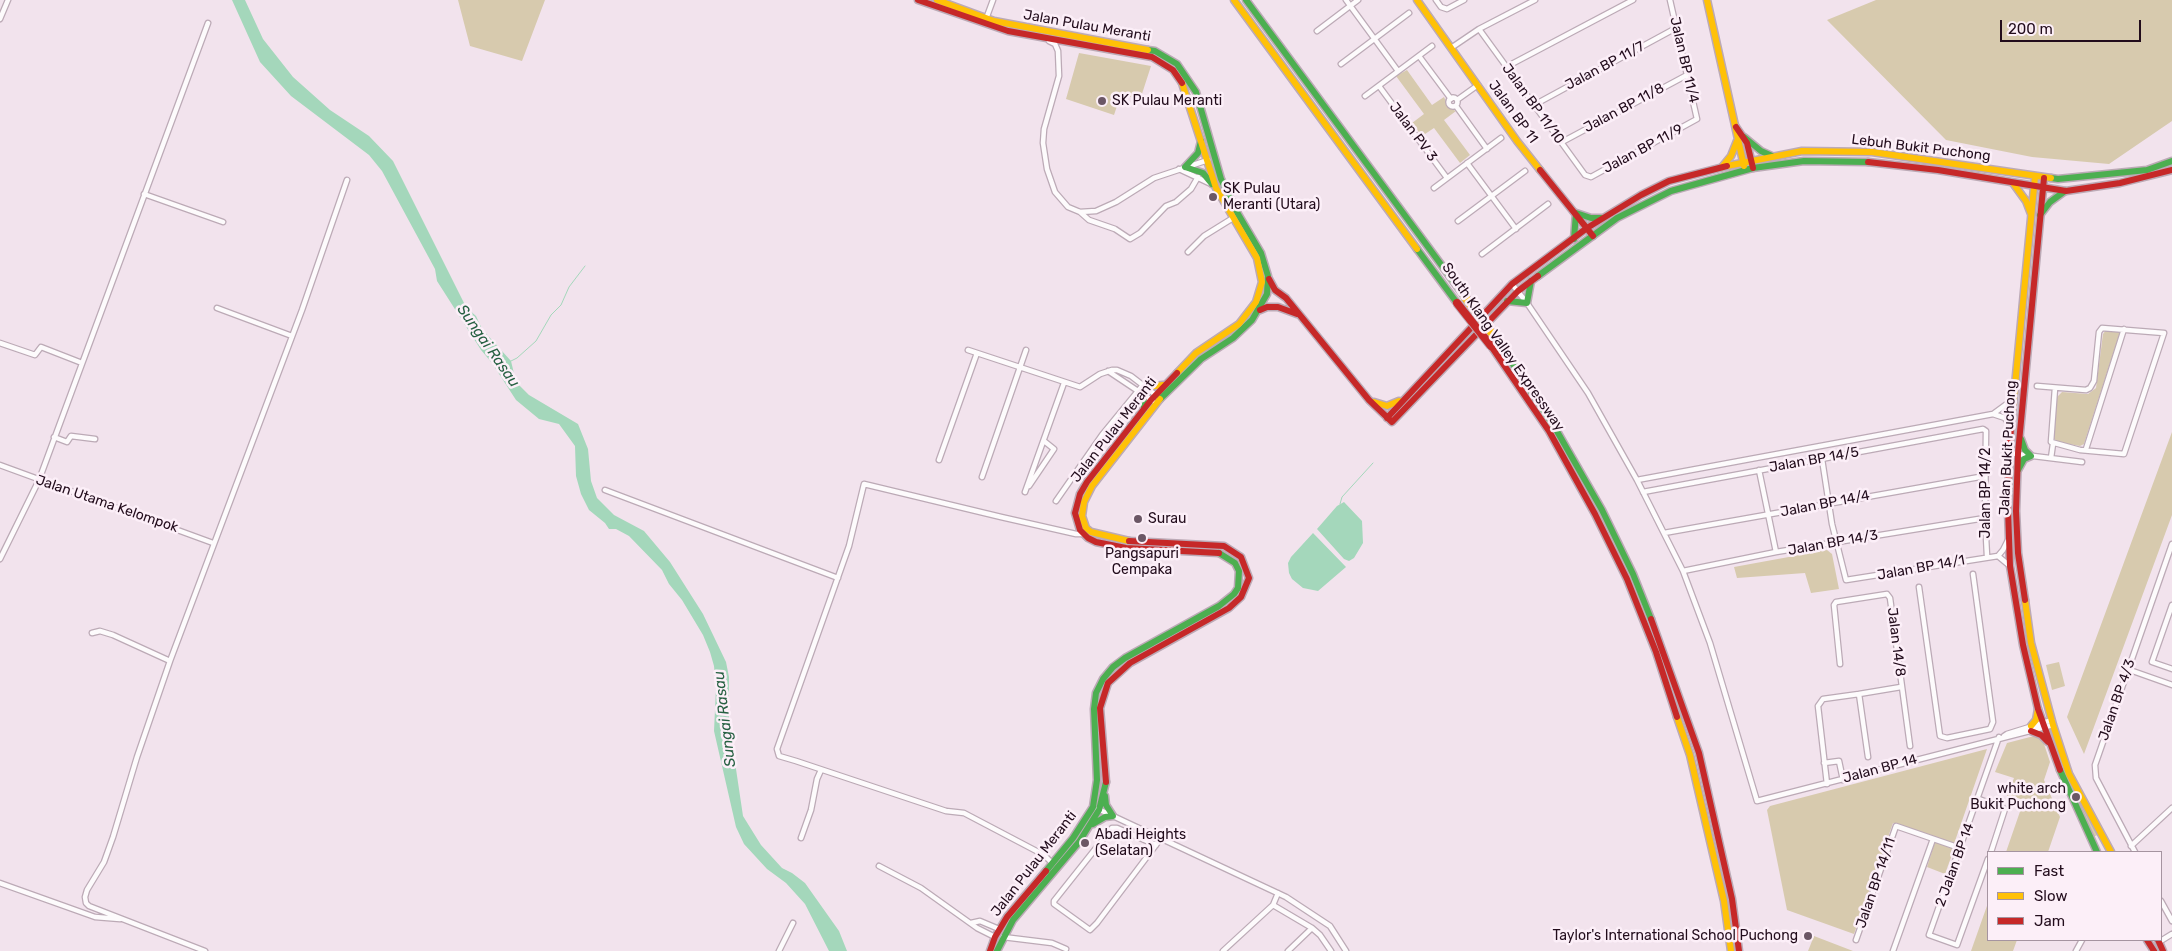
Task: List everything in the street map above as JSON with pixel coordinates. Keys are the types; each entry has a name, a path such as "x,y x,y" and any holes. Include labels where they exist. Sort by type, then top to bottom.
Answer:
{"main road":[{"name":"Jalan Pulau Meranti","path":"918,0 993,28 1040,38 1126,51 1162,62 1182,82 1201,137 1226,192 1257,244 1268,276 1267,294 1260,310 1244,328 1201,359 1143,411 1080,494 1075,513 1076,520 1083,534 1096,542 1109,546 1213,552 1229,558 1235,563 1240,579 1234,594 1219,606 1125,658 1113,667 1103,679 1096,693 1094,709 1097,780 1096,808 1073,838 1014,906 999,929 997,951"},
{"name":"Jalan Pulau Meranti","path":"937,0 986,19 1017,26 1128,44 1155,50 1166,55 1184,71 1196,92 1211,159 1214,186 1251,247 1260,270 1262,282 1256,302 1239,324 1196,353 1164,385 1156,399 1092,486 1082,516 1086,528 1100,535 1127,541 1224,546 1241,557 1248,578 1240,597 1229,608 1130,663 1108,683 1100,708 1100,725 1106,769 1105,791 1096,808 1089,828 999,937 990,951"},
{"name":"South Klang Valley Expressway","path":"1234,0 1490,346 1549,431 1595,514 1627,579 1656,652 1690,755 1724,901 1731,951"},
{"name":"South Klang Valley Expressway","path":"1246,0 1497,340 1554,426 1602,510 1632,574 1664,651 1698,753 1732,899 1739,951"},
{"name":"Jalan BP 11","path":"1417,0 1517,141 1593,236"},
{"path":"1707,0 1736,126 1748,165"},
{"path":"1182,168 1198,153 1201,137"},
{"path":"1741,139 1772,156"},
{"path":"1721,167 1731,156 1741,139"},
{"name":"Lebuh Bukit Puchong","path":"1390,420 1506,301 1515,288 1530,281 1617,218 1671,190 1772,156 1802,151 1872,152 1972,165 2044,178"},
{"name":"Lebuh Bukit Puchong","path":"1390,420 1407,396 1515,288 1587,228 1640,195 1669,182 1721,167 1804,161 1873,162 1938,170 2043,188"},
{"path":"2043,188 2066,191 2148,173 2172,161"},
{"path":"1182,168 1203,173 1214,186"},
{"path":"2044,178 2066,179 2172,170"},
{"name":"Jalan Bukit Puchong","path":"2035,176 2011,431 2017,473 2016,511 2022,590 2031,643 2052,722 2069,774 2110,851"},
{"name":"Jalan Bukit Puchong","path":"2044,178 2019,436 2014,453 2008,539 2010,566 2023,645 2038,709 2063,780 2096,851"},
{"path":"2012,182 2026,201 2031,214"},
{"path":"2040,215 2050,202 2066,191"},
{"path":"1574,239 1576,214 1592,218 1604,217"},
{"path":"1268,276 1275,290 1286,298 1369,400 1390,420"},
{"path":"1506,301 1527,303 1530,281"},
{"path":"1260,310 1267,307 1278,307 1299,316"},
{"path":"2022,314 2031,314"},
{"path":"1143,411 1143,389 1158,388 1164,385"},
{"path":"1369,400 1387,406 1394,405 1407,396"},
{"path":"2017,473 2024,459 2031,456 2025,450 2019,436"},
{"path":"2038,709 2036,720 2031,728 2045,738 2051,747"},
{"path":"1089,828 1098,820 1113,816 1106,805 1105,791"},
{"path":"2096,851 2096,846 2099,843 2107,844"},
{"path":"2158,941 2163,951"}],"street":[{"path":"0,19 8,0"},
{"path":"986,19 993,0"},
{"path":"1346,0 1398,71"},
{"path":"1317,31 1358,0"},
{"path":"1436,0 1441,7 1447,9 1464,0"},
{"path":"1452,48 1479,30 1535,0"},
{"path":"1506,67 1633,0"},
{"name":"Jalan BP 11/4","path":"1670,0 1697,119"},
{"path":"1341,64 1409,13"},
{"path":"0,559 39,480 208,23"},
{"name":"Jalan BP 11/7","path":"1534,105 1676,28"},
{"name":"Jalan BP 11/10","path":"1479,30 1588,177"},
{"path":"1040,38 1055,44 1059,56 1059,76 1043,135 1047,169 1055,192 1061,200 1089,220 1114,229 1130,239 1140,233 1166,206 1176,202 1191,189 1198,177"},
{"path":"1365,96 1432,46"},
{"path":"1418,56 1450,99 1449,104 1456,106 1487,148"},
{"name":"Jalan BP 11/8","path":"1562,142 1688,75"},
{"path":"1456,106 1457,100 1478,85"},
{"name":"Jalan PV 3","path":"1379,86 1448,178"},
{"path":"1450,99 1454,98 1457,100"},
{"name":"Jalan BP 11/9","path":"1588,177 1697,119"},
{"path":"1434,188 1500,138"},
{"path":"1080,212 1096,211 1107,207 1154,178 1211,159"},
{"path":"1467,163 1516,229"},
{"path":"1182,168 1214,186"},
{"path":"1458,221 1525,171"},
{"path":"205,951 89,906 85,897 87,890 104,862 137,757 170,662 292,336 346,180"},
{"path":"144,194 223,222"},
{"path":"1482,254 1548,204"},
{"path":"1188,252 1204,236 1233,218"},
{"path":"1515,288 1588,392 1638,480 1683,571"},
{"path":"217,308 292,336"},
{"path":"2037,386 2086,390 2090,388 2094,381 2099,332 2105,328 2161,331 2165,335 2124,454 2086,449 2080,450 2053,444 2049,439 2055,388"},
{"path":"2086,449 2124,329"},
{"path":"0,343 35,355 40,347 82,363"},
{"path":"968,350 1080,387 1108,371 1117,370 1124,372 1156,399"},
{"path":"982,477 1026,350"},
{"path":"940,460 977,353"},
{"path":"1108,371 1143,389 1156,399"},
{"path":"1044,441 1054,449 1025,492 1064,383"},
{"path":"1056,501 1102,435 1143,389"},
{"path":"1638,480 1993,414 2008,404 2014,392"},
{"path":"1993,414 2004,418 2011,431"},
{"name":"Jalan BP 14/5","path":"1643,492 1985,430"},
{"name":"Jalan BP 14/2","path":"1985,430 1985,518 1988,556"},
{"path":"1899,431 1900,444"},
{"path":"54,437 67,442 71,436 95,439"},
{"path":"2051,458 2053,444"},
{"path":"2014,453 2082,462"},
{"path":"1822,459 1837,543"},
{"name":"Jalan Utama Kelompok","path":"0,465 213,543"},
{"path":"1759,470 1776,552"},
{"name":"Jalan BP 14/4","path":"1664,533 1985,476"},
{"path":"1051,862 1029,847 961,812 946,811 780,756 777,749 853,533 864,484 1001,517 1083,534"},
{"path":"605,490 838,578"},
{"name":"Jalan BP 14/3","path":"1683,571 1776,552 1985,518"},
{"path":"2008,539 2004,550 1998,556 2010,566"},
{"name":"Jalan BP 14/1","path":"1837,543 1846,580 1988,556 1998,556"},
{"name":"Jalan BP 4/3","path":"2134,851 2116,819 2095,772 2095,765 2172,544"},
{"name":"Jalan BP 14","path":"1683,571 1710,643 1757,801 1970,746 2052,722"},
{"path":"1919,587 1940,736 1943,738 1990,729 1993,722 1973,574"},
{"name":"Jalan 14/8","path":"1840,664 1834,605 1836,602 1887,594 1890,598 1910,746"},
{"path":"2172,605 2152,662 2172,669"},
{"path":"92,633 100,631 112,635 170,662"},
{"path":"2127,669 2172,685"},
{"name":"Jalan 14/8","path":"1827,784 1818,706 1820,702 1823,699 1901,687"},
{"path":"1859,694 1868,758"},
{"path":"1968,734 1970,746"},
{"name":"2 Jalan BP 14","path":"1987,862 1958,943 1952,944 1929,936 2001,737"},
{"path":"1824,763 1839,761 1843,780"},
{"path":"801,838 811,810 817,779 821,770"},
{"path":"1979,798 2005,809 1991,851"},
{"path":"1096,808 1278,893 1330,926 1346,951"},
{"path":"2132,846 2172,808"},
{"name":"Jalan BP 14/11","path":"1856,940 1896,826 1933,839"},
{"path":"1156,845 1112,828 1054,903 1090,930 1162,838"},
{"path":"1893,951 1933,839 1954,846"},
{"path":"879,866 921,888 977,928 999,937 1052,943 1066,949"},
{"path":"0,883 95,917 121,919"},
{"path":"1223,951 1273,905 1278,893"},
{"path":"2162,903 2172,922"},
{"path":"1273,905 1312,928 1320,935 1331,951"},
{"path":"971,923 980,921 999,929"},
{"path":"778,951 793,923"},
{"path":"1288,951 1312,928"}],"shaded area":[{"path":"458,0 545,0 522,61 470,46"},
{"path":"1876,0 2172,0 2172,121 2109,164 2032,157 1946,140 1827,20"},
{"path":"1079,53 1151,66 1140,100 1121,94 1114,115 1066,99"},
{"path":"1407,70 1432,105 1444,97 1449,108 1456,111 1444,120 1470,155 1460,163 1434,128 1422,136 1412,123 1424,114 1396,76"},
{"path":"2106,330 2120,332 2084,444 2080,446 2058,442 2053,438 2057,397 2062,392 2088,394 2096,388 2103,334"},
{"path":"2172,432 2172,515 2084,754 2067,717"},
{"path":"1827,550 1832,554 1839,589 1811,593 1805,573 1737,578 1734,567"},
{"path":"2059,662 2065,686 2052,690 2046,665"},
{"path":"2034,736 2043,741 2050,762 2044,780 2060,817 2048,851 2006,851 2024,800 2007,796 2014,778 1995,772 2007,743"},
{"path":"1987,749 1955,841 1957,845 1893,823 1854,934 1787,910 1767,810 1770,806"},
{"path":"2067,776 2100,834 2093,837 2069,789"},
{"path":"1935,842 1954,849 1945,874 1927,867"},
{"path":"1987,906 1987,941 2017,941 2013,951 1971,951"},
{"path":"1814,936 1853,951 1808,951"}],"water":[{"name":"Sungai Rasau","path":"232,0 245,0 263,39 293,77 330,110 369,136 393,161 466,307 476,316 482,329 511,361 516,382 529,395 578,424 588,449 591,481 597,498 614,515 644,531 670,562 703,614 726,662 729,677 729,722 743,816 761,845 782,868 805,883 839,931 847,951 829,951 805,904 786,883 767,869 744,844 736,827 714,731 716,688 714,666 703,635 682,600 669,584 662,570 629,536 616,529 609,529 605,523 589,510 581,494 576,476 575,446 559,424 539,419 516,400 492,363 481,350 437,281 435,269 382,171 369,155 291,96 260,62"},
{"path":"1344,502 1362,521 1363,543 1354,558 1349,561 1344,559 1317,529 1337,506"},
{"path":"1313,533 1346,567 1318,591 1303,588 1292,579 1288,563 1291,557"}],"waterway":[{"name":"Sungai Rasau","path":"509,362 517,358 536,341 551,315 561,305 569,287 585,266"},
{"path":"1340,504 1342,497 1373,463"}],"traffic: fast":[{"path":"1246,0 1465,297"},
{"path":"1148,50 1155,51 1177,64 1196,92 1221,179 1238,214 1261,253 1268,276 1267,294 1252,320 1233,338 1201,359 1160,399"},
{"path":"1744,137 1761,151 1772,156"},
{"path":"1185,167 1198,153 1201,141"},
{"path":"1538,276 1617,218 1671,191 1753,168 1804,161 1868,162"},
{"path":"2051,178 2058,179 2147,170 2172,161"},
{"path":"1185,167 1203,173 1212,184"},
{"path":"2040,215 2050,202 2065,191"},
{"path":"1574,239 1576,213 1591,218 1601,218"},
{"path":"1417,249 1457,303"},
{"path":"1507,301 1527,303 1531,281"},
{"path":"1497,340 1554,426 1602,510 1633,574 1651,619"},
{"path":"1143,394 1144,408"},
{"path":"2018,470 2024,459 2031,456 2025,450 2021,439"},
{"path":"1046,871 1073,838 1093,807 1097,780 1094,709 1096,693 1103,679 1113,667 1125,658 1219,606 1234,594 1238,588 1239,571 1235,563 1219,553"},
{"path":"2060,770 2097,851"},
{"path":"997,951 1013,920 1079,842 1099,810 1106,782"},
{"path":"1093,824 1105,817 1113,816 1106,805 1105,796"}],"traffic: slow":[{"path":"937,0 994,21 1148,50"},
{"path":"1234,0 1417,249"},
{"path":"1417,0 1517,141 1540,170"},
{"path":"1707,0 1744,166"},
{"path":"1177,373 1196,353 1239,324 1256,302 1262,282 1257,258 1216,188 1182,83"},
{"path":"1722,167 1731,156 1737,141"},
{"path":"1727,166 1802,151 1872,152 2051,178"},
{"path":"2012,417 2035,177"},
{"path":"2013,183 2026,201 2031,214"},
{"path":"1465,297 1497,340"},
{"path":"1147,387 1163,385"},
{"path":"1129,541 1091,532 1086,528 1082,516 1084,502 1092,486 1160,399"},
{"path":"1374,402 1387,406 1399,401"},
{"path":"2025,600 2031,643 2053,725 2069,774 2110,851"},
{"path":"2031,726 2036,720 2038,709"},
{"path":"1677,717 1690,755 1724,901 1731,951"}],"traffic: jam":[{"path":"918,0 1008,31 1152,57 1173,70 1182,83"},
{"path":"1736,127 1747,143 1753,168"},
{"path":"1868,162 1938,170 2066,191 2120,183 2172,170"},
{"path":"1387,418 1512,284 1587,228 1641,195 1669,181 1727,166"},
{"path":"1540,170 1593,236"},
{"path":"2025,600 2018,553 2016,511 2018,453 2044,178"},
{"path":"1269,279 1275,290 1286,298 1369,400 1392,422 1518,291 1538,276"},
{"path":"1457,303 1491,346"},
{"path":"1260,310 1267,307 1278,307 1297,314"},
{"path":"1491,346 1549,431 1595,514 1627,579 1656,652 1677,717"},
{"path":"1177,373 1151,400 1087,482 1080,494 1075,513 1080,530 1088,538 1096,542 1126,548 1219,553"},
{"path":"2012,417 2008,510 2010,566 2023,645 2038,709 2060,770"},
{"path":"1106,782 1100,708 1108,683 1130,663 1229,608 1241,597 1249,578 1241,557 1224,546 1129,541"},
{"path":"1651,619 1699,753 1732,899 1739,951"},
{"path":"2031,731 2041,735 2048,742"},
{"path":"990,951 995,937 1007,917 1046,871"},
{"path":"2148,941 2154,951"},
{"path":"2158,941 2163,951"}],"place":[{"name":"SK Pulau Meranti","path":"1102,101"},
{"name":"SK Pulau Meranti (Utara)","path":"1213,197"},
{"name":"Surau","path":"1138,519"},
{"name":"Pangsapuri Cempaka","path":"1142,538"},
{"name":"white arch Bukit Puchong","path":"2076,797"},
{"name":"Abadi Heights (Selatan)","path":"1085,843"},
{"name":"Taylor's International School Puchong","path":"1808,936"}]}
